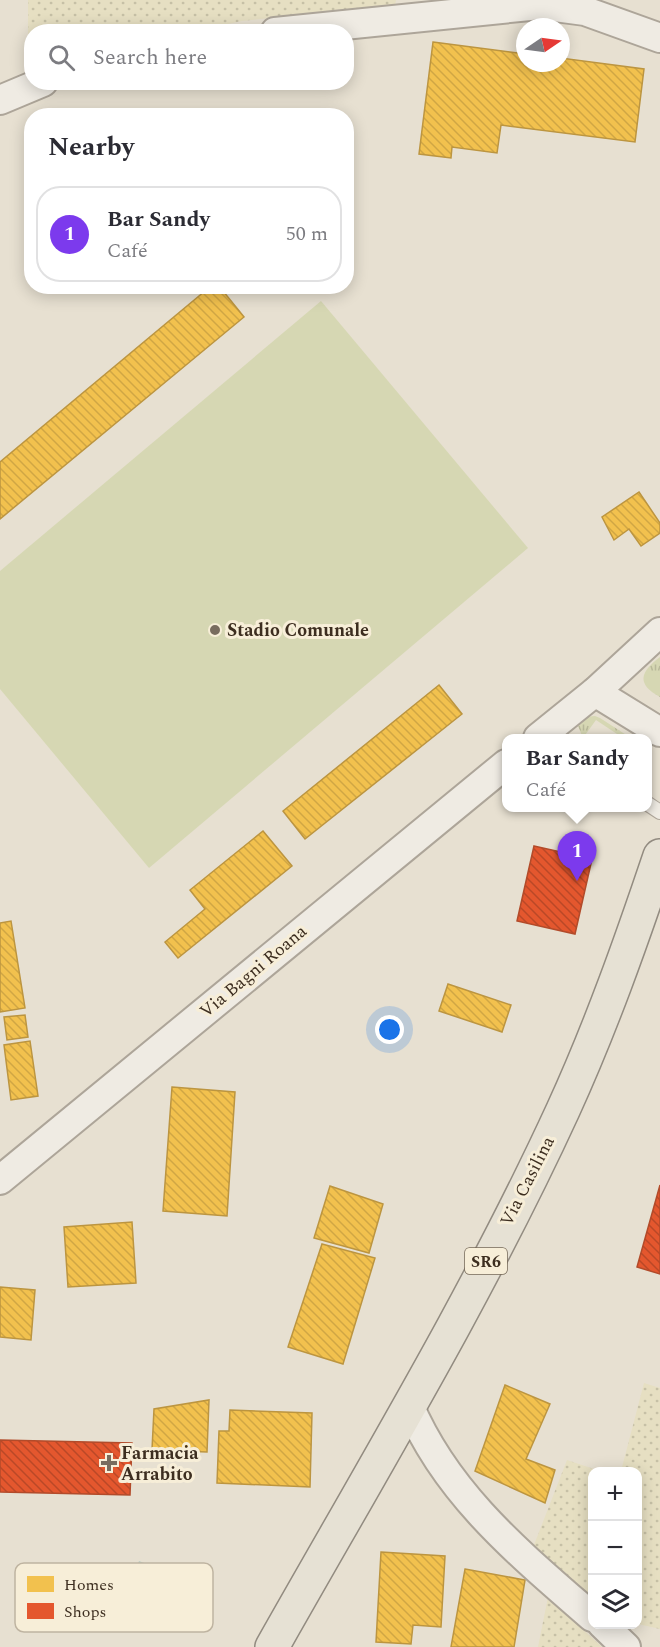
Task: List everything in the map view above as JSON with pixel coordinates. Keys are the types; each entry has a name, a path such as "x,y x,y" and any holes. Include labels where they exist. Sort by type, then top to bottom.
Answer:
{"main road":[{"name":"Via Casilina","path":"272,1647 409,1405 562,1110 620,970 660,856"}],"street":[{"path":"354,24 540,5 585,11 660,38"},
{"path":"0,100 24,90"},
{"path":"546,734 660,632"},
{"path":"595,692 660,732"},
{"name":"Via Bagni Roana","path":"0,1180 502,768"},
{"path":"409,1405 433,1453 462,1494 502,1537 588,1613"},
{"path":"607,1629 626,1647"}],"shaded area":[{"path":"28,0 396,0 395,5 228,24 28,24"},
{"path":"644,1383 660,1388 660,1629 642,1625 642,1467 622,1467"},
{"path":"567,1460 588,1467 588,1595 532,1550"},
{"path":"548,1597 602,1647 538,1647"}],"green space":[{"name":"Stadio Comunale","path":"321,301 528,548 149,868 0,689 0,571"},
{"path":"660,657 660,697 647,687 644,678 648,668"},
{"path":"585,717 600,718 625,734 617,734 596,720 586,734 581,734 578,726"}],"building: Homes":[{"path":"433,42 516,53 516,72 570,72 570,59 644,69 635,142 501,125 497,153 452,147 451,158 419,154"},
{"path":"201,294 225,294 244,317 0,519 0,462"},
{"path":"639,492 660,523 660,533 641,546 629,529 614,540 602,517"},
{"path":"439,685 462,714 305,839 283,811"},
{"path":"263,831 292,866 178,958 165,942 205,909 190,890"},
{"path":"11,921 25,1008 0,1012 0,923"},
{"path":"448,984 511,1005 502,1032 439,1011"},
{"path":"25,1015 28,1037 7,1040 4,1017"},
{"path":"30,1041 38,1096 11,1100 4,1045"},
{"path":"172,1087 235,1092 227,1216 163,1211"},
{"path":"330,1186 383,1204 369,1253 314,1238"},
{"path":"132,1222 136,1283 68,1287 64,1227"},
{"path":"322,1244 375,1258 343,1364 288,1347"},
{"path":"0,1287 35,1290 31,1340 0,1337"},
{"path":"505,1385 550,1404 526,1459 555,1470 545,1503 475,1471"},
{"path":"209,1400 207,1452 152,1450 154,1409"},
{"path":"230,1410 312,1413 310,1487 217,1483 219,1431 229,1431"},
{"path":"381,1552 445,1556 441,1627 413,1625 411,1644 376,1642"},
{"path":"465,1569 525,1580 514,1647 451,1647"}],"building: Shops":[{"path":"534,846 592,859 575,934 517,921"},
{"path":"660,1185 660,1274 637,1267"},
{"path":"0,1440 132,1443 130,1495 0,1492"}],"place":[{"name":"Stadio Comunale","path":"215,630"},
{"name":"Bar Sandy","path":"577,881"},
{"name":"Farmacia Arrabito","path":"109,1463"}]}
